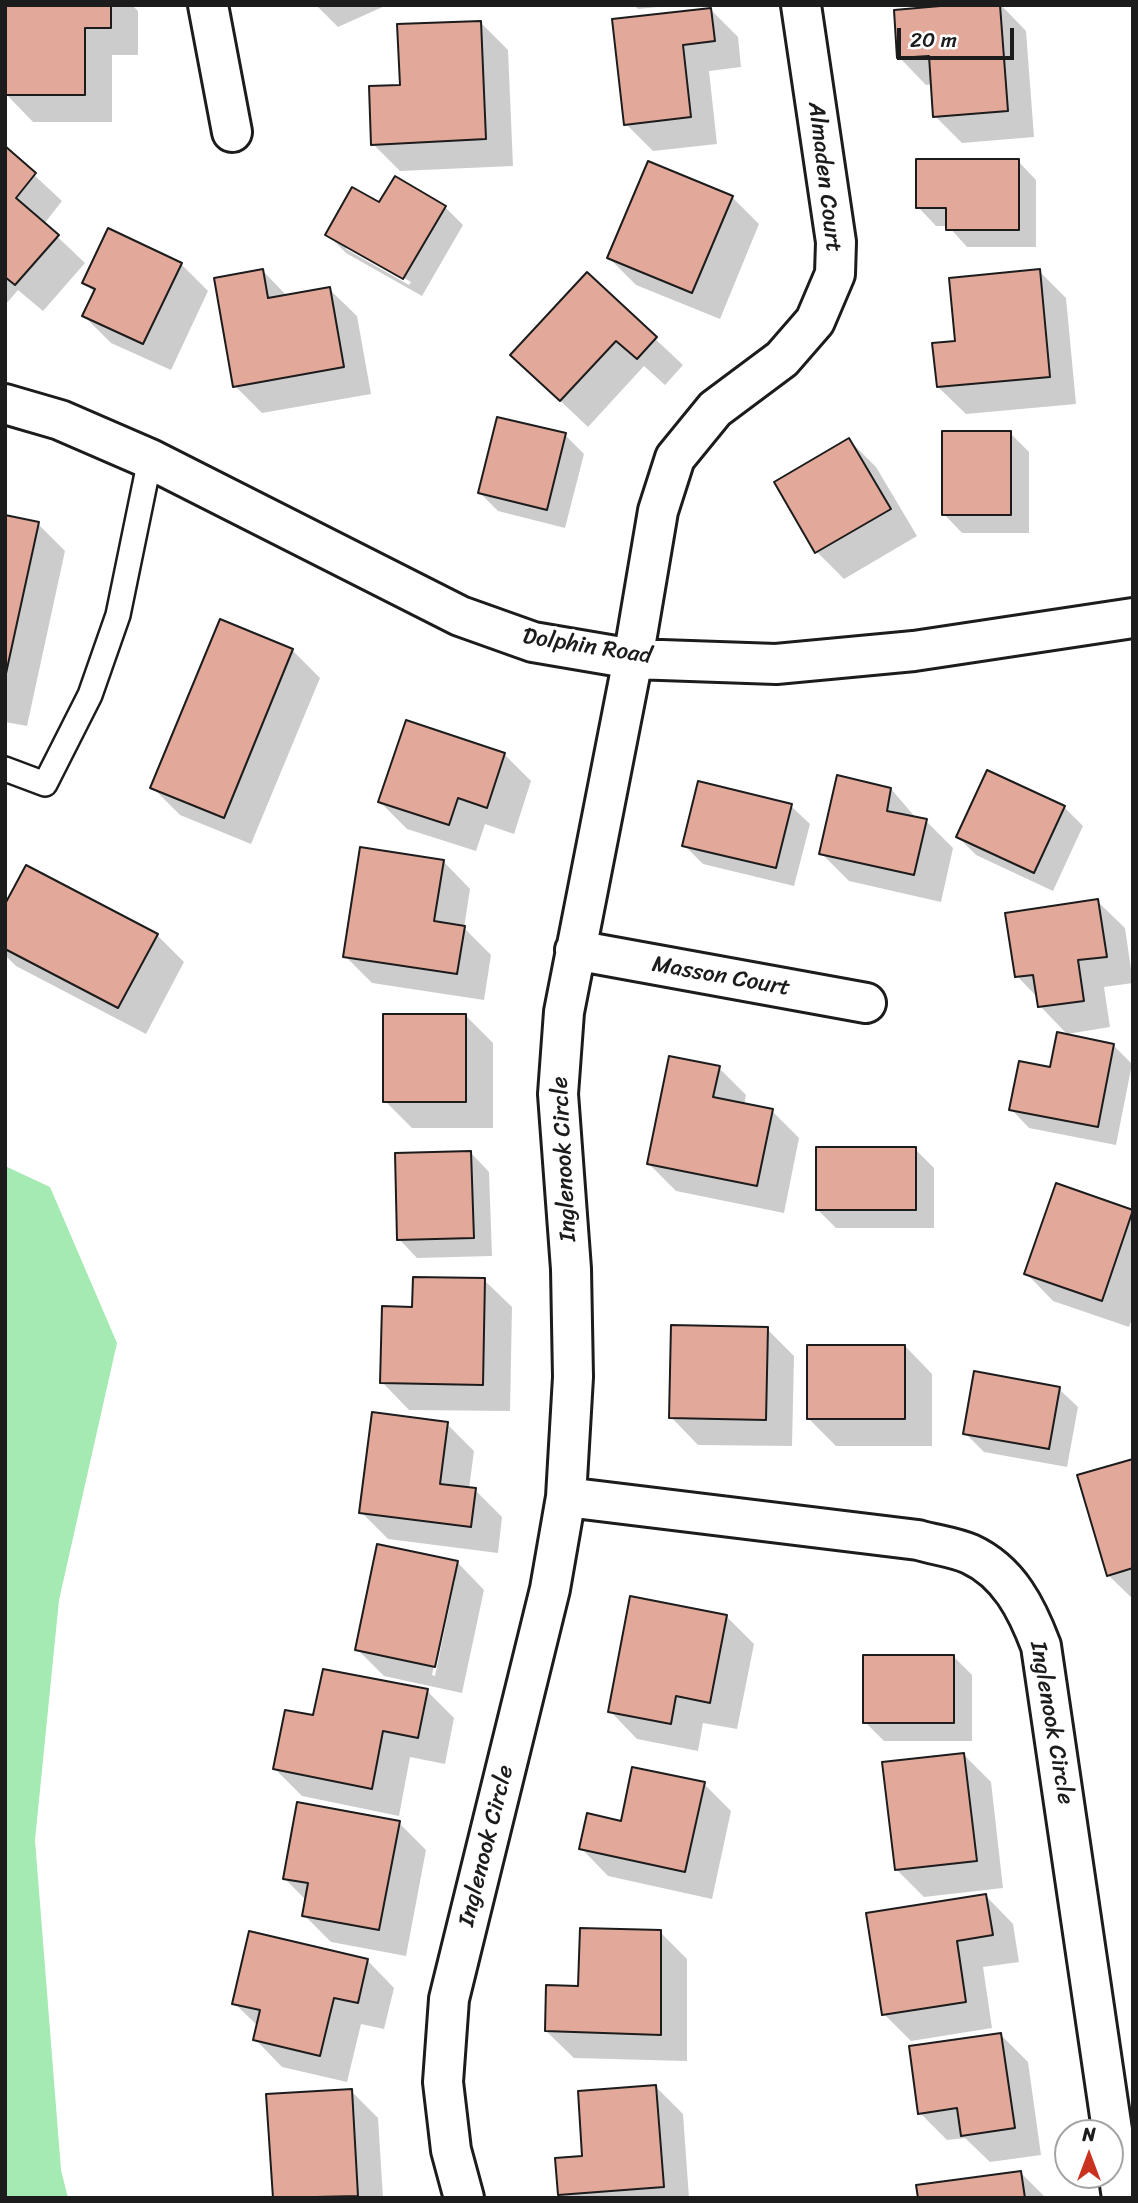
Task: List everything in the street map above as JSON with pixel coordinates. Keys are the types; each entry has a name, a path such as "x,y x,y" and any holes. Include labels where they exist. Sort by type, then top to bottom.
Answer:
{"street":[{"path":"208,5 232,132"},
{"name":"Almaden Court","path":"633,659 658,511 675,458 715,409 782,359 807,331 815,321 835,274 836,242 801,5"},
{"name":"Dolphin Road","path":"5,404 61,420 150,459 460,616 533,642 633,659 776,664 914,652 1133,618"},
{"name":"Inglenook Circle","path":"464,2198 451,2150 443,2082 449,1999 550,1589 566,1497 573,1377 571,1269 558,1094 564,1012 633,659"},
{"name":"Masson Court","path":"575,950 866,1003"},
{"name":"Inglenook Circle","path":"566,1497 918,1540 971,1554 1005,1580 1025,1604 1041,1646 1122,2198"}],"lane":[{"path":"5,768 45,784 90,695 118,615 150,459"}],"green space":[{"path":"5,1166 50,1187 117,1343 59,1600 35,1840 61,2170 68,2198 5,2198"}],"building":[{"path":"5,5 111,5 111,28 85,28 85,95 5,95"},
{"path":"952,5 1000,5 1008,111 933,117 929,56 897,58 894,10"},
{"path":"711,8 715,41 683,45 691,117 624,125 612,19"},
{"path":"481,21 486,139 371,145 369,86 400,85 397,24"},
{"path":"5,146 36,173 16,198 59,235 15,285 5,277"},
{"path":"916,159 1019,159 1019,230 946,230 946,208 916,208"},
{"path":"648,161 733,196 692,293 607,258"},
{"path":"395,176 446,206 403,279 325,235 352,187 379,202"},
{"path":"108,228 182,263 143,344 82,316 95,289 82,283"},
{"path":"263,269 268,298 330,287 344,367 233,387 214,278"},
{"path":"1040,269 1050,377 937,387 932,343 955,341 949,278"},
{"path":"587,272 657,337 637,359 616,341 560,401 510,355"},
{"path":"497,417 566,433 547,510 478,493"},
{"path":"942,431 1011,431 1011,515 942,515"},
{"path":"849,438 891,509 815,553 774,482"},
{"path":"5,515 39,522 5,678"},
{"path":"220,619 293,649 224,818 150,788"},
{"path":"406,720 505,753 487,808 458,798 449,825 378,802"},
{"path":"987,770 1065,806 1034,873 956,837"},
{"path":"837,775 891,788 887,811 927,819 914,875 819,854"},
{"path":"698,781 792,804 776,868 682,846"},
{"path":"360,847 444,860 434,921 465,926 457,974 343,957"},
{"path":"26,865 158,934 118,1008 5,949 5,904"},
{"path":"1098,899 1107,957 1078,960 1084,1001 1038,1007 1033,975 1015,977 1005,913"},
{"path":"383,1014 466,1014 466,1102 383,1102"},
{"path":"1057,1032 1114,1044 1098,1127 1009,1110 1019,1061 1050,1067"},
{"path":"669,1056 720,1066 713,1097 773,1109 757,1186 647,1164"},
{"path":"816,1147 916,1147 916,1210 816,1210"},
{"path":"471,1151 474,1238 397,1240 395,1153"},
{"path":"1056,1183 1133,1210 1102,1301 1024,1274"},
{"path":"413,1277 485,1278 483,1385 380,1383 382,1306 412,1307"},
{"path":"671,1325 768,1327 766,1420 669,1418"},
{"path":"807,1345 905,1345 905,1419 807,1419"},
{"path":"974,1371 1060,1387 1049,1449 963,1434"},
{"path":"372,1412 448,1422 440,1484 476,1488 471,1527 359,1513"},
{"path":"1133,1459 1133,1568 1107,1576 1077,1475"},
{"path":"377,1544 458,1561 435,1667 355,1650"},
{"path":"630,1596 727,1615 710,1703 676,1696 671,1724 608,1712"},
{"path":"863,1655 954,1655 954,1723 863,1723"},
{"path":"323,1669 428,1689 418,1738 383,1731 372,1789 273,1769 285,1710 313,1715"},
{"path":"964,1753 977,1861 895,1870 882,1762"},
{"path":"632,1767 705,1782 685,1872 579,1849 587,1813 621,1821"},
{"path":"297,1802 400,1821 379,1930 302,1916 308,1883 283,1879"},
{"path":"986,1894 993,1935 957,1941 966,2002 882,2015 866,1913"},
{"path":"580,1928 661,1930 661,2035 545,2031 546,1985 578,1986"},
{"path":"249,1931 368,1959 358,2003 334,1998 320,2056 253,2040 260,2010 232,2004"},
{"path":"1001,2033 1015,2128 961,2136 957,2108 918,2114 909,2046"},
{"path":"656,2085 664,2187 558,2195 555,2158 582,2156 578,2091"},
{"path":"352,2089 358,2196 273,2198 266,2094"},
{"path":"1021,2171 1025,2198 918,2198 916,2185"}]}
